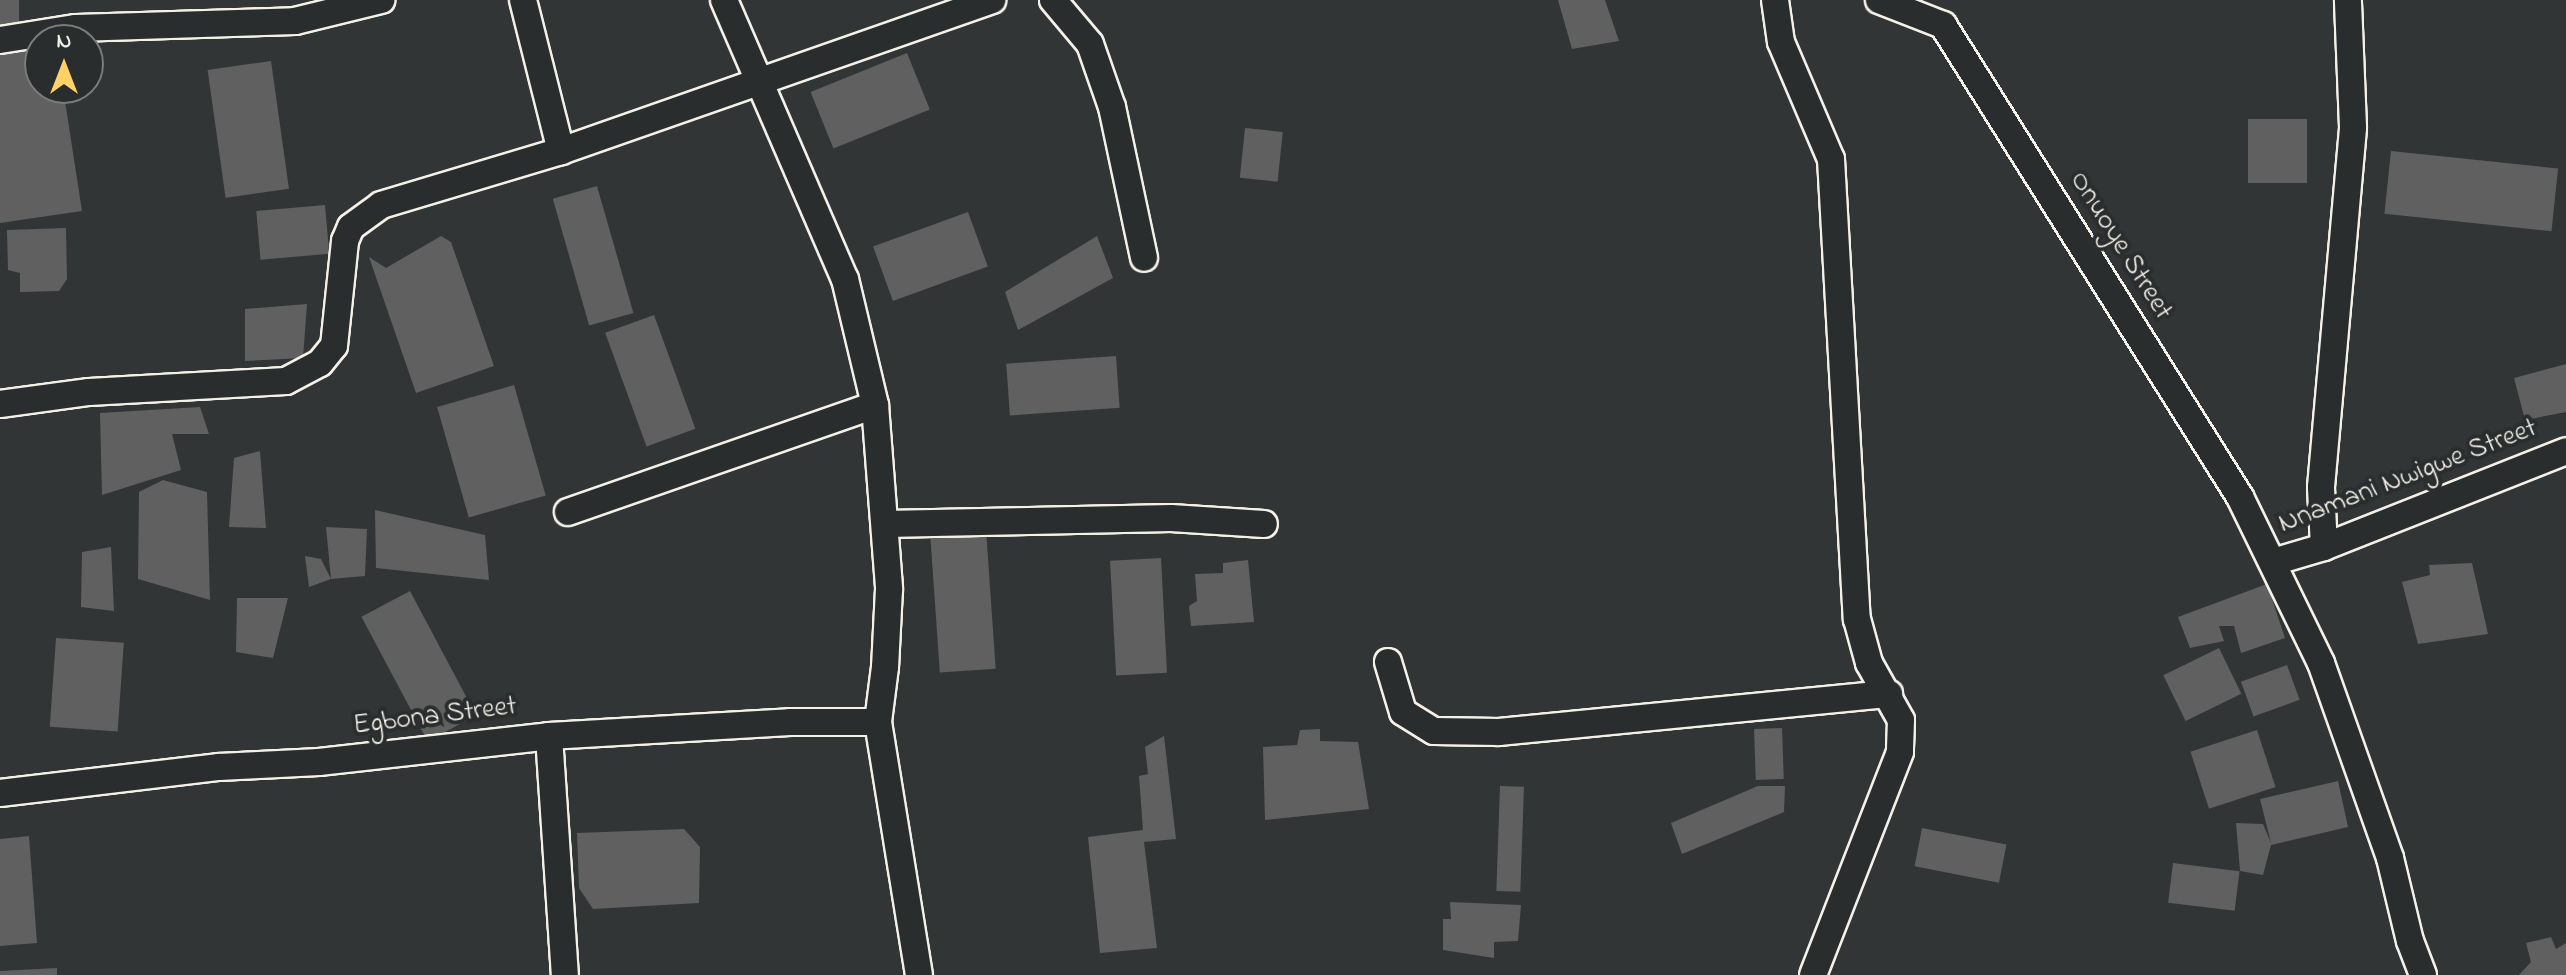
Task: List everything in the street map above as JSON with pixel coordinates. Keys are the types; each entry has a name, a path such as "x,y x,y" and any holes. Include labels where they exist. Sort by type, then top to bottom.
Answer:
{"street":[{"path":"0,40 76,28 295,21 381,0"},
{"path":"523,0 561,151"},
{"path":"724,0 845,279 875,405 889,589 885,667 878,722 919,975"},
{"path":"0,404 89,392 286,381 320,363 334,346 345,241 351,227 381,205 561,151 992,0"},
{"path":"1053,0 1090,44 1112,107 1144,258"},
{"path":"1775,0 1781,42 1831,159 1857,619 1869,663 1901,720 1900,752 1813,975"},
{"name":"Onuoye Street","path":"1879,0 1927,9 1943,25 2240,497 2321,663 2390,858 2410,941 2423,975"},
{"path":"2324,547 2321,487 2353,127 2348,0"},
{"path":"568,512 875,405"},
{"name":"Nnamani Nwigwe Street","path":"2273,562 2324,547 2566,451"},
{"path":"886,524 1171,518 1264,524"},
{"path":"1388,662 1403,712 1434,731 1499,732 1889,694"},
{"name":"Egbona Street","path":"0,793 219,767 319,762 549,736 790,722 878,722"},
{"path":"549,736 565,975"}],"building":[{"path":"0,0 19,0 19,33 0,33"},
{"path":"1558,0 1605,0 1619,41 1572,49"},
{"path":"0,40 24,40 24,104 65,104 82,211 0,223"},
{"path":"907,53 930,110 833,149 811,92"},
{"path":"271,61 289,189 226,198 208,70"},
{"path":"2248,119 2307,119 2307,183 2248,183"},
{"path":"1245,128 1283,132 1278,182 1240,178"},
{"path":"2391,151 2558,169 2551,231 2384,214"},
{"path":"597,186 633,313 589,326 553,199"},
{"path":"325,205 329,254 261,260 256,211"},
{"path":"968,212 988,267 893,301 873,247"},
{"path":"66,228 67,279 59,291 20,292 20,273 8,270 7,230"},
{"path":"441,236 451,242 494,366 416,393 369,257 386,268"},
{"path":"1097,236 1113,278 1018,330 1005,292"},
{"path":"307,304 303,358 245,361 245,309"},
{"path":"654,315 695,429 647,446 605,333"},
{"path":"1116,356 1120,408 1010,416 1006,364"},
{"path":"2566,364 2566,412 2525,420 2514,378"},
{"path":"514,385 546,496 469,518 437,407"},
{"path":"200,407 209,434 172,434 181,470 102,495 100,413"},
{"path":"260,451 266,528 229,527 234,458"},
{"path":"163,480 207,492 210,600 138,579 139,492"},
{"path":"375,510 485,535 489,580 376,568"},
{"path":"326,527 367,529 365,576 331,579"},
{"path":"986,530 996,669 940,673 930,534"},
{"path":"111,547 114,611 81,607 82,552"},
{"path":"305,556 321,559 331,579 309,587"},
{"path":"1161,558 1167,673 1116,676 1110,561"},
{"path":"1248,560 1254,622 1191,626 1189,606 1197,601 1195,574 1223,573 1223,563"},
{"path":"2472,563 2488,634 2418,644 2402,582 2430,575 2429,565"},
{"path":"2267,584 2285,638 2241,653 2234,626 2219,626 2224,641 2190,648 2178,617"},
{"path":"410,591 476,715 428,741 361,617"},
{"path":"237,598 288,598 273,658 236,652"},
{"path":"56,638 124,643 118,732 50,727"},
{"path":"2219,648 2241,694 2186,721 2163,675"},
{"path":"2287,665 2300,700 2254,717 2241,682"},
{"path":"1782,728 1784,779 1756,780 1754,729"},
{"path":"1320,729 1320,741 1358,742 1369,809 1265,820 1263,747 1297,745 1300,730"},
{"path":"2257,730 2276,787 2209,809 2190,752"},
{"path":"1164,736 1176,839 1144,842 1157,948 1100,953 1088,837 1143,830 1139,776 1148,774 1145,747"},
{"path":"2338,781 2348,827 2271,845 2263,875 2240,871 2236,823 2263,824 2271,843 2260,799"},
{"path":"1500,786 1524,787 1520,892 1496,891"},
{"path":"1758,786 1785,786 1784,812 1682,854 1671,823"},
{"path":"1922,828 2006,844 1999,883 1915,866"},
{"path":"684,829 700,847 699,903 593,909 579,888 577,833"},
{"path":"29,836 37,943 0,946 0,839"},
{"path":"2173,863 2240,871 2235,911 2168,903"},
{"path":"1450,902 1521,905 1518,941 1494,942 1494,958 1443,950 1443,919 1451,919"},
{"path":"2551,937 2556,949 2566,943 2566,975 2519,975 2531,962 2526,943"},
{"path":"57,968 57,975 0,975 0,971"}]}
